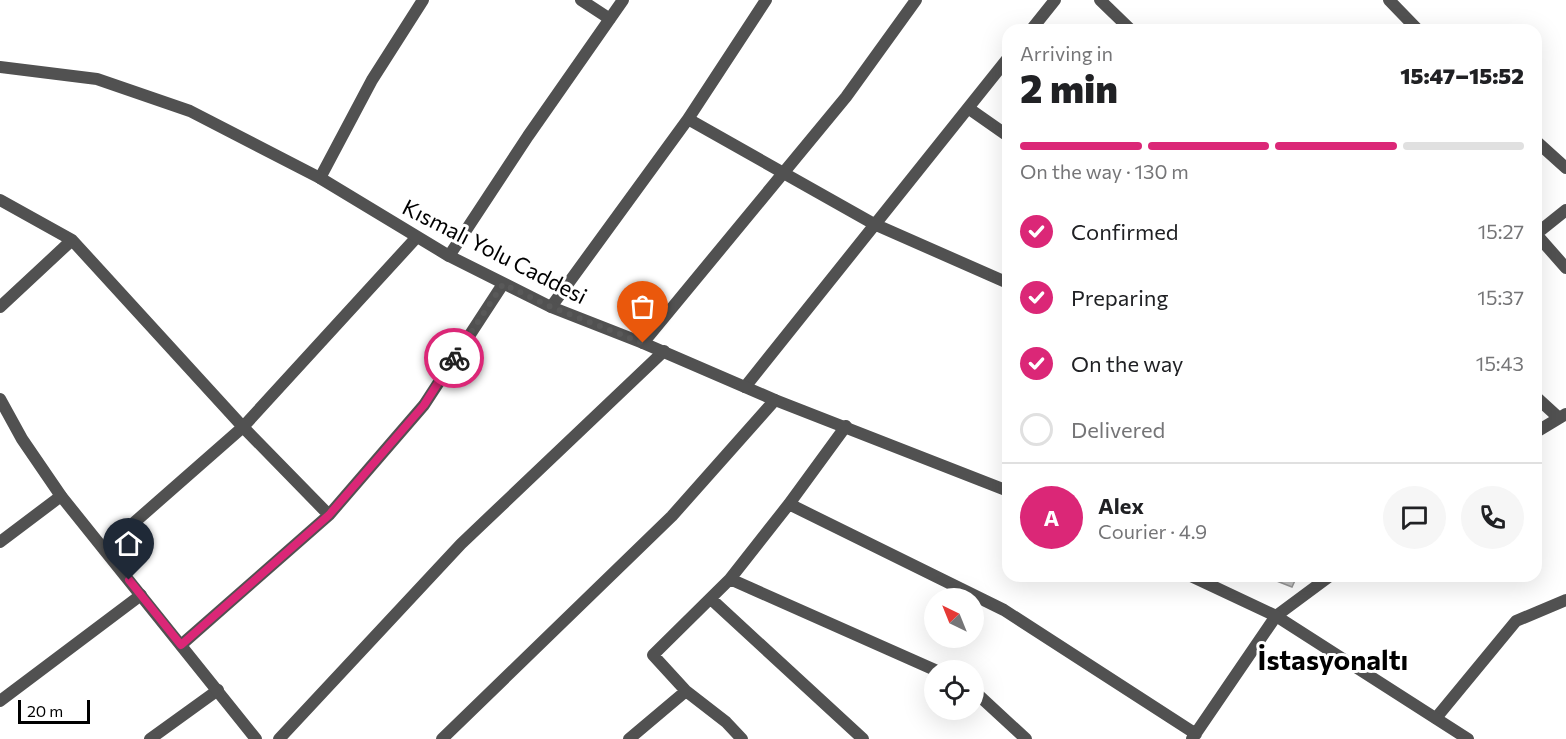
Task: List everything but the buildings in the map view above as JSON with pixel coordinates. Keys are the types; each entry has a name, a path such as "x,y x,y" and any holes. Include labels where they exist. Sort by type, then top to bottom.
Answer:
{"street":[{"path":"320,178 372,80 423,0"},
{"path":"581,0 610,19"},
{"path":"449,256 528,135 623,0"},
{"path":"551,307 688,119 766,0"},
{"path":"643,343 846,97 916,0"},
{"path":"1036,24 1055,0"},
{"path":"1100,0 1125,24"},
{"path":"1389,0 1412,24"},
{"path":"745,387 1002,66"},
{"name":"Kısmalı Yolu Caddesi","path":"0,67 97,79 190,111 320,178 449,256 551,307 664,351 775,400 1002,489"},
{"path":"968,108 1002,132"},
{"path":"688,119 874,224 1002,280"},
{"path":"1542,146 1566,168"},
{"path":"0,200 72,240 243,427 329,515"},
{"path":"1542,229 1566,210"},
{"path":"104,549 243,427 416,238"},
{"path":"0,307 72,240"},
{"path":"1542,241 1566,268"},
{"path":"181,645 329,515 424,405 503,284"},
{"path":"279,739 461,544 664,351"},
{"path":"0,399 22,439 61,496 256,739"},
{"path":"442,739 672,516 775,400"},
{"path":"1542,401 1562,416 1542,428"},
{"path":"742,739 726,722 686,691 653,655 730,579 846,426"},
{"path":"0,542 61,496"},
{"path":"789,504 1004,610 1194,737 1276,616 1322,582"},
{"path":"730,579 924,665"},
{"path":"1204,582 1276,616 1468,739"},
{"path":"0,701 141,595"},
{"path":"711,599 863,739"},
{"path":"1436,718 1516,621 1566,600"},
{"path":"150,739 218,690"},
{"path":"629,739 686,691"},
{"path":"984,700 1026,739"}],"way so far":[{"path":"454,358 503,284 551,307 643,343"}],"district":[{"name":"İstasyonaltı","path":"1333,659"}],"route":[{"path":"129,580 181,645 329,515 424,405 454,358"}]}
